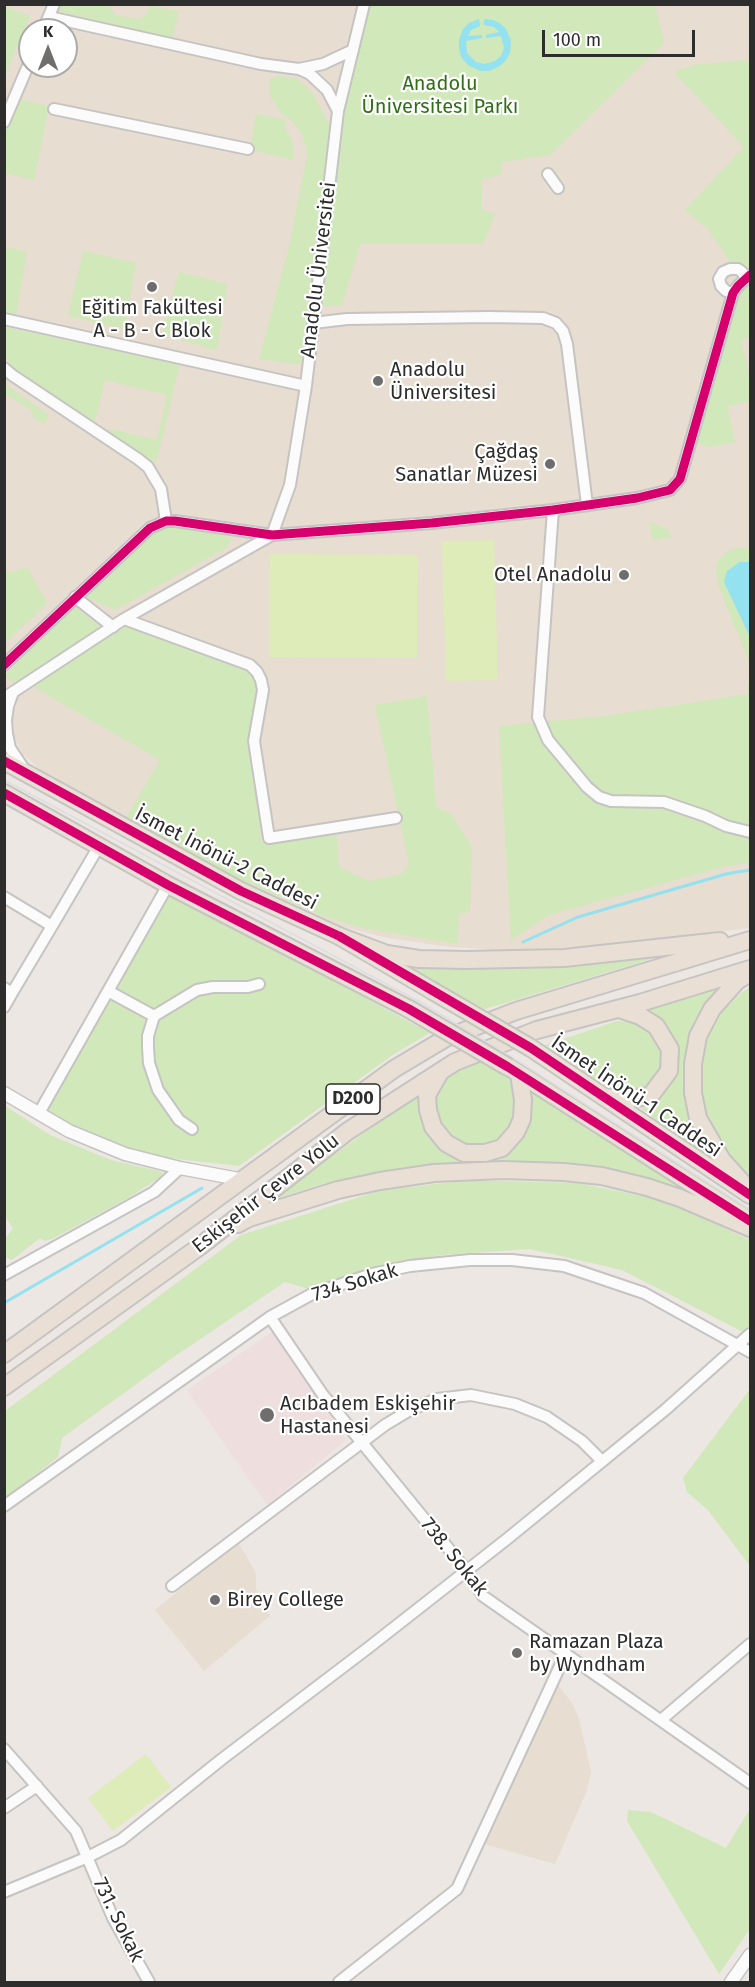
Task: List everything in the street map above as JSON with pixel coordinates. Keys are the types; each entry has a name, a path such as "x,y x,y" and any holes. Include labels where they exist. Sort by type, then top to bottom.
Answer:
{"highway":[{"path":"339,936 387,954 419,959 466,960 564,958 750,939"},
{"name":"Eskişehir Çevre Yolu","path":"4,1354 394,1069 446,1038 516,1011 750,939"},
{"path":"750,971 737,981 712,1009 698,1036 693,1064 693,1093 698,1118 722,1160 750,1193"},
{"name":"Eskişehir Çevre Yolu","path":"4,1387 199,1247 348,1131 455,1062 537,1030 750,971"},
{"path":"604,1097 627,1100 651,1095 669,1071 670,1049 656,1026 640,1016 618,1009"},
{"path":"442,1070 427,1095 433,1127 446,1143 464,1153 485,1153 502,1148 516,1132 522,1119 524,1100 513,1070"},
{"path":"199,1247 249,1218 338,1190 434,1173 503,1170 602,1176 681,1198 750,1228"},
{"path":"4,1342 35,1331"}],"main road":[{"name":"İsmet İnönü-2 Caddesi","path":"4,761 241,891 339,936 430,990"},
{"path":"4,793 168,885"},
{"name":"İsmet İnönü-1 Caddesi","path":"168,885 409,1009 513,1070 750,1221"},
{"name":"İsmet İnönü-1 Caddesi","path":"430,990 531,1048 750,1193"}],"street":[{"path":"54,4 49,17 261,64 299,69 310,74 327,90 338,111"},
{"name":"Anadolu Üniversitei","path":"272,535 290,485 306,386 338,111 364,4"},
{"path":"299,69 323,64 353,50"},
{"path":"4,122 23,78"},
{"path":"54,109 248,149"},
{"path":"548,174 558,188"},
{"path":"4,665 150,528 166,521 272,535 432,523 553,510 663,492 676,485 683,470 733,293 747,274 738,269 723,272 719,279 726,291 733,293"},
{"path":"314,323 347,319 489,316 543,318 556,323 563,331 567,344 587,505"},
{"path":"4,319 306,386"},
{"path":"4,368 148,467 161,489 165,502 166,521"},
{"path":"553,510 538,717 548,740 599,798 611,801 664,802 726,826 750,832"},
{"path":"26,772 10,748 6,720 9,695 124,619 272,535"},
{"path":"75,597 113,627"},
{"path":"124,619 250,664 257,672 263,690 254,741 269,838 396,818"},
{"path":"4,1007 8,990 51,926 99,846"},
{"path":"39,1113 168,885"},
{"path":"4,897 51,926"},
{"path":"192,1130 179,1120 158,1090 149,1063 148,1036 154,1016 197,990 213,987 248,987 259,984"},
{"path":"108,991 154,1016"},
{"path":"4,1093 69,1131 125,1154 180,1168 244,1180"},
{"path":"4,1275 154,1192 180,1168"},
{"name":"734 Sokak","path":"4,1506 270,1317 312,1294 372,1274 410,1266 470,1260 512,1260 564,1266 644,1293 750,1352"},
{"name":"738. Sokak","path":"270,1317 323,1395 466,1570 483,1596 750,1783"},
{"path":"4,1892 88,1857 121,1840 507,1539 665,1410 750,1334"},
{"path":"172,1586 385,1425 410,1410 436,1399 471,1395 515,1404 548,1416 582,1441 602,1461"},
{"path":"660,1720 750,1644"},
{"path":"346,1980 457,1889 566,1653"},
{"name":"731. Sokak","path":"4,1749 76,1831 113,1918 149,1983"},
{"path":"4,1808 37,1786"},
{"path":"732,1983 750,1955"}],"shaded area":[{"name":"Anadolu Üniversitesi","path":"4,5 750,5 750,928 553,950 498,950 443,946 388,938 335,925 207,869 44,773 23,754 11,731 10,717 17,704 4,695"},
{"name":"Acıbadem Eskişehir Hastanesi","path":"274,1331 346,1440 267,1505 187,1390"},
{"name":"Birey College","path":"238,1542 256,1573 256,1589 270,1616 204,1671 155,1610"},
{"path":"558,1685 572,1703 579,1719 591,1772 587,1790 555,1864 484,1844"}],"green space":[{"path":"61,5 110,5 115,15 139,19 147,14 149,6 179,11 172,38 58,11"},
{"name":"Anadolu Üniversitesi Parkı","path":"369,5 655,5 664,43 550,155 502,162 502,174 482,180 481,209 495,214 483,244 360,244 342,305 318,307 342,110"},
{"path":"4,7 30,16 29,18 18,18 18,44 5,75"},
{"path":"745,60 750,62 750,269 731,263 708,229 685,210 744,147 674,72 693,65"},
{"path":"278,76 296,78 312,92 335,136 306,365 259,359 290,243 307,152 302,133 290,119 281,113 269,94 269,80"},
{"path":"18,99 49,106 34,180 5,173 4,134"},
{"path":"256,114 286,120 294,160 250,150"},
{"path":"5,247 27,252 15,321 5,319"},
{"path":"83,251 136,263 124,329 68,316"},
{"path":"179,272 227,284 217,351 162,334"},
{"path":"750,275 750,337 741,340 750,379 750,401 727,407 735,442 710,447 691,441 733,293"},
{"path":"4,327 180,363 156,463 109,434 110,429 157,440 167,395 105,380 94,425 17,371 5,357"},
{"path":"5,384 49,415 44,424 33,417 32,410 5,394"},
{"path":"649,521 670,531 671,537 653,540"},
{"path":"168,525 230,537 231,540 226,548 115,610 88,598 88,590 148,534"},
{"path":"494,540 498,680 446,681 442,541"},
{"path":"737,547 750,549 750,664 718,584 716,572 718,561 723,555"},
{"path":"270,554 418,555 417,658 269,657"},
{"path":"27,567 47,603 5,643 5,569 9,573"},
{"path":"73,605 100,627 14,683 5,676"},
{"path":"125,624 246,667 251,671 258,690 251,717 261,842 336,831 339,867 369,881 402,874 409,864 375,705 427,696 436,807 451,814 472,847 470,912 459,914 457,944 362,928 323,916 208,865 127,816 160,760 32,686"},
{"path":"750,680 750,862 723,867 549,915 511,940 499,726 605,716 749,694 747,686"},
{"path":"169,892 430,1033 394,1054 239,1166 160,1157 114,1145 68,1125 45,1111"},
{"path":"658,957 485,1009 394,962 530,967"},
{"path":"720,987 711,1001 687,1106 695,1131 714,1162 635,1104 674,1058 640,1009"},
{"path":"750,987 750,1179 717,1139 703,1109 699,1075 706,1041 721,1013"},
{"path":"617,1021 638,1022 660,1038 666,1064 647,1089 619,1095 540,1047"},
{"path":"481,1060 508,1076 514,1102 513,1116 505,1131 495,1140 485,1146 468,1146 450,1137 434,1117 435,1089 441,1080"},
{"path":"526,1086 705,1200 645,1181 501,1166 404,1167 326,1183 271,1200 421,1092 419,1110 428,1131 452,1152 512,1143"},
{"path":"4,1105 50,1135 111,1160 163,1172 162,1176 128,1198 54,1238 45,1241 40,1238 12,1260 5,1257 5,1238 13,1229 5,1216"},
{"path":"468,1180 578,1183 666,1201 750,1240 750,1329 745,1333 622,1270 530,1249 441,1255 373,1268 312,1290 285,1282 175,1356 62,1438 58,1457 5,1498 5,1411 241,1235 378,1191"},
{"path":"750,1389 750,1566 708,1510 687,1492 683,1478"},
{"path":"146,1754 171,1787 113,1831 88,1798"},
{"path":"750,1809 750,1929 719,1974 627,1821 628,1810 651,1812 726,1848"}],"water":[{"path":"479,19 480,26 471,30 468,36 482,35 482,38 466,41 467,53 476,62 484,64 495,61 501,56 504,48 501,36 486,38 486,35 499,32 494,27 484,25 484,19 501,24 511,41 510,53 506,60 489,71 481,71 469,66 461,57 459,49 463,29 469,23"},
{"path":"740,562 750,562 750,637 724,582 727,571"}],"waterway":[{"path":"523,942 578,917 726,874 750,870"},
{"path":"4,1303 202,1188"}],"tram line":[{"path":"4,780 422,1003 521,1063 750,1210"}],"cycle path":[{"path":"4,665 150,528 166,521 272,535 432,523 553,510 637,498 670,490 680,479 733,293 750,275"},
{"path":"4,761 241,891 339,936 531,1048 750,1195"},
{"path":"4,793 168,885 409,1009 508,1067 750,1221"}],"place":[{"name":"Eğitim Fakültesi A - B - C Blok","path":"152,287"},
{"name":"Anadolu Üniversitesi","path":"378,381"},
{"name":"Çağdaş Sanatlar Müzesi","path":"550,464"},
{"name":"Otel Anadolu","path":"624,575"},
{"name":"Acıbadem Eskişehir Hastanesi","path":"267,1415"},
{"name":"Birey College","path":"215,1600"},
{"name":"Ramazan Plaza by Wyndham","path":"517,1653"}]}
